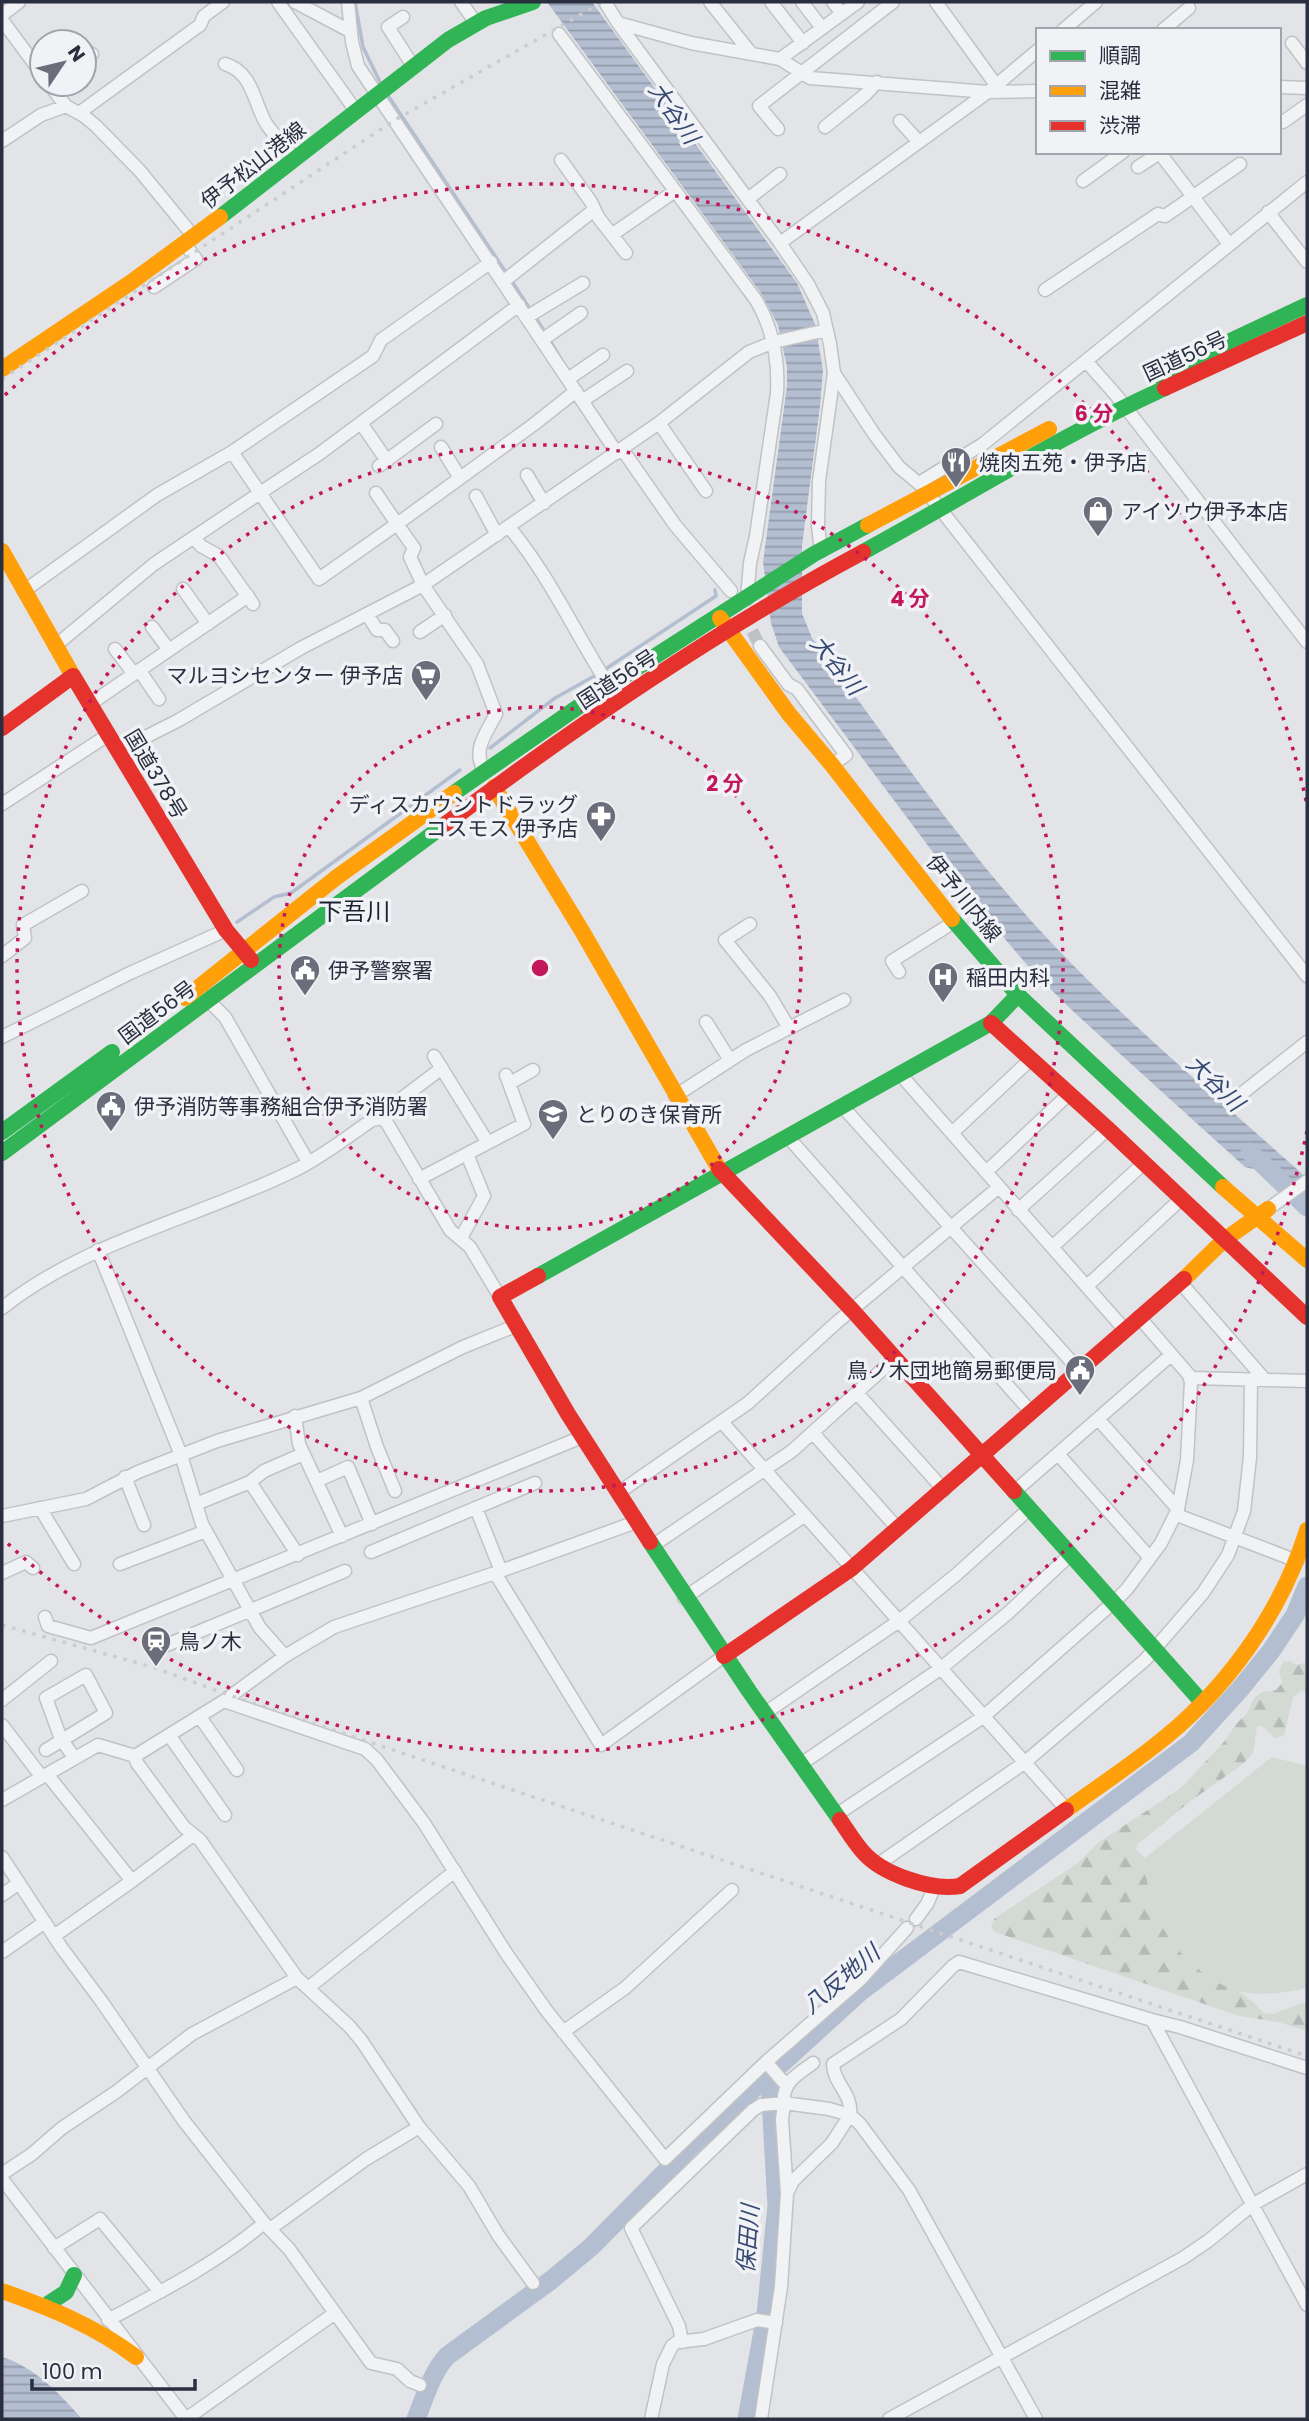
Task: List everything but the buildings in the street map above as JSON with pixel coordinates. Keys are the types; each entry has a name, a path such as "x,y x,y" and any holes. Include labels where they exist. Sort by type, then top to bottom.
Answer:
{"main road":[{"name":"伊予松山港線","path":"2,369 189,240 413,66 476,23 533,2"},
{"name":"国道56号","path":"2,1132 203,994 255,965 531,760 663,672 807,582 940,510 1120,401 1307,305"},
{"name":"国道56号","path":"2,1153 203,994 243,950 337,877 608,686 753,592 923,489 1017,445 1307,323"},
{"path":"2,551 73,676 2,729"},
{"name":"伊予川内線","path":"718,615 789,714 954,922 1018,995 1261,1213 1307,1260"},
{"name":"国道378号","path":"73,676 226,930 255,965"},
{"path":"484,771 582,931 720,1173 853,1311 1201,1701"},
{"path":"1018,995 991,1023 500,1297 515,1326 684,1598 863,1852 877,1865 946,1889 960,1886 1155,1746 1201,1701 1221,1680 1270,1615 1297,1561 1307,1530"},
{"path":"991,1023 1307,1317"},
{"path":"724,1656 850,1569 944,1490 1224,1240 1261,1213"},
{"path":"45,2306 66,2292 74,2275"},
{"path":"2,2291 85,2323 111,2337 136,2357"}],"street":[{"path":"19,2 2,17 28,54"},
{"path":"79,113 200,25 204,16 223,2"},
{"path":"278,2 356,111"},
{"path":"295,2 351,31"},
{"path":"348,2 358,66 579,396 675,525 732,591"},
{"path":"461,2 476,23"},
{"path":"605,2 780,243 816,299 834,373 874,434 899,467 923,489 940,510 1307,976"},
{"path":"710,2 750,52"},
{"path":"771,2 803,43"},
{"path":"802,2 822,28"},
{"path":"833,2 842,13"},
{"path":"780,59 858,2"},
{"path":"778,129 759,106 894,2"},
{"path":"936,2 992,89"},
{"path":"1066,28 1096,2"},
{"path":"1165,28 1189,8"},
{"path":"403,17 388,27 413,66"},
{"path":"618,23 691,43 780,59 810,78 1036,90"},
{"path":"559,34 756,300 768,320 776,342 778,393 750,563 753,618"},
{"path":"1292,43 1307,63"},
{"path":"780,243 992,89 1036,52"},
{"path":"225,65 235,68 248,82 260,113 295,159"},
{"path":"825,127 877,82"},
{"path":"1281,87 1307,88"},
{"path":"60,98 66,106 96,126 140,171 189,240 196,260 154,287"},
{"path":"1283,122 1307,105"},
{"path":"2,141 41,115 66,106"},
{"path":"900,121 919,142"},
{"path":"1083,181 1120,154"},
{"path":"1138,167 1158,154"},
{"path":"1161,154 1228,244"},
{"path":"561,160 626,253"},
{"path":"1045,290 1158,214 1165,216 1240,164"},
{"path":"748,200 780,174"},
{"path":"923,489 983,444 1307,182"},
{"path":"613,234 675,191"},
{"path":"503,281 594,210"},
{"path":"1269,212 1307,261"},
{"path":"24,591 157,495 232,452 373,356 381,340 491,262"},
{"path":"527,317 583,283"},
{"path":"55,646 154,564 361,423 519,305"},
{"path":"542,340 581,313"},
{"path":"118,751 179,720 301,648 423,585 659,424 749,352 824,330"},
{"path":"568,379 603,355"},
{"path":"1086,361 1307,642"},
{"path":"817,552 819,481 834,373"},
{"path":"232,452 319,579 533,425 579,396 623,379"},
{"path":"361,423 383,464 429,425"},
{"path":"659,424 706,491"},
{"path":"441,447 460,478"},
{"path":"527,475 544,503"},
{"path":"376,493 414,548 411,557 423,585 477,664 496,714 478,751 478,760 484,771"},
{"path":"476,496 497,535"},
{"path":"509,527 530,551 608,686"},
{"path":"90,704 208,624 250,600 219,556 201,546 194,537"},
{"path":"183,589 208,624"},
{"path":"367,614 377,630 385,630 393,641"},
{"path":"420,632 445,615"},
{"path":"152,628 169,650"},
{"path":"760,646 788,684 797,689 846,755 832,765"},
{"path":"116,649 159,699"},
{"path":"2,804 108,735"},
{"path":"2,956 25,938 23,925 82,891"},
{"path":"899,972 892,961 954,922"},
{"path":"750,924 726,940 770,996 789,1028"},
{"path":"2,1037 128,974 226,930"},
{"path":"203,994 225,1017 308,1162"},
{"path":"676,1096 730,1060 845,1000"},
{"path":"706,1022 730,1060"},
{"path":"1240,1096 1307,1042"},
{"path":"434,1056 488,1143"},
{"path":"952,1133 1031,1059"},
{"path":"2,1308 22,1291 98,1250 308,1162 372,1120 382,1118 389,1108 442,1068"},
{"path":"419,1179 524,1124 508,1079 533,1070"},
{"path":"900,1074 1125,1329"},
{"path":"986,1172 1069,1094"},
{"path":"842,1107 1079,1370"},
{"path":"382,1118 387,1122 450,1230 470,1247 500,1297"},
{"path":"1018,1210 1108,1129"},
{"path":"788,1137 1031,1412"},
{"path":"461,1238 484,1196 467,1154"},
{"path":"1052,1247 1144,1163"},
{"path":"1261,1213 1307,1181"},
{"path":"618,1493 748,1403 836,1323 999,1187"},
{"path":"1087,1286 1181,1199"},
{"path":"98,1250 181,1455 206,1531 260,1628 285,1656"},
{"path":"877,1865 1024,1763 1155,1650 1217,1574 1244,1511 1258,1380 1180,1282"},
{"path":"836,1815 983,1717 1114,1602 1161,1543 1177,1512 1187,1461 1190,1378 1139,1317"},
{"path":"2,1516 86,1499 125,1477 181,1455 295,1416 361,1398 515,1326"},
{"path":"1014,1492 1171,1355"},
{"path":"652,1546 813,1433 895,1358"},
{"path":"1190,1378 1307,1381"},
{"path":"857,1393 944,1490"},
{"path":"361,1398 395,1491"},
{"path":"295,1416 299,1444 342,1536"},
{"path":"1098,1419 1177,1512 1297,1561"},
{"path":"722,1422 1067,1810"},
{"path":"813,1433 898,1529"},
{"path":"45,1616 48,1626 90,1638 582,1437"},
{"path":"196,1504 250,1482 264,1471 303,1454"},
{"path":"1058,1454 1150,1558"},
{"path":"317,1481 348,1467 372,1524"},
{"path":"125,1477 144,1525"},
{"path":"250,1482 298,1555"},
{"path":"371,1552 535,1483"},
{"path":"476,1507 498,1572 601,1745 724,1656"},
{"path":"40,1508 74,1564"},
{"path":"765,1713 899,1621 957,1574 1029,1508"},
{"path":"684,1598 804,1516"},
{"path":"2,1800 98,1745 135,1756 225,1702 285,1656 334,1626 498,1572 636,1522"},
{"path":"120,1564 206,1531"},
{"path":"801,1764 940,1669 1008,1613 1070,1555"},
{"path":"2,1573 26,1562 33,1568"},
{"path":"156,1649 345,1571"},
{"path":"2,1700 51,1661"},
{"path":"46,1750 61,1739 106,1713 86,1675 46,1698 61,1739 74,1757"},
{"path":"225,1702 365,1749 377,1760 455,1871 506,1953 563,2032 666,2159 861,1979 927,1904 935,1886"},
{"path":"200,1717 237,1770"},
{"path":"2,1725 132,1881"},
{"path":"169,1735 225,1815"},
{"path":"135,1756 137,1763 193,1835 200,1840 297,1978 355,2033 419,2127 469,2186 498,2235 533,2283"},
{"path":"54,1936 193,1835"},
{"path":"2,1857 54,1936 184,2120 267,2226 289,2249 371,2363 397,2370 410,2381 421,2385"},
{"path":"308,1988 455,1871"},
{"path":"2,1895 19,1883"},
{"path":"563,2032 625,1988 733,1890"},
{"path":"4,1946 45,1922"},
{"path":"787,2193 793,2181 832,2143 850,2115 850,2100 833,2070 833,2064 901,2019 959,1962 1180,2026 1307,2067"},
{"path":"297,1978 202,2028 62,2128 2,2180 186,2419 335,2313"},
{"path":"1152,2020 1307,2305"},
{"path":"761,2419 769,2322 781,2287 787,2193 782,2081 768,2063"},
{"path":"782,2081 813,2063"},
{"path":"682,2342 679,2326 631,2228 761,2105 784,2103 829,2109 850,2115 860,2124 909,2190 1036,2419"},
{"path":"108,2320 198,2271 366,2159 419,2127"},
{"path":"889,2419 1182,2258 1208,2241 1252,2205 1307,2174"},
{"path":"54,2248 100,2218 160,2292"},
{"path":"651,2419 667,2353 672,2346 769,2322"}],"green space":[{"path":"1290,1661 1297,1665 1307,1662 1307,1692 1301,1691 1293,1697 1284,1736 1275,1738 1262,1726 1257,1727 1253,1753 1243,1764 1192,1800 1138,1844 1136,1850 1145,1858 1150,1897 1156,1914 1175,1946 1188,1960 1219,1983 1246,1996 1264,2013 1273,2014 1307,2001 1307,2031 1278,2022 1239,2016 995,1932 991,1927 994,1919 1078,1863 1098,1843 1181,1788 1223,1743 1247,1713 1254,1698 1262,1692 1276,1690 1282,1683 1279,1672 1283,1662"},
{"path":"1272,1757 1307,1766 1307,1988 1246,1993 1233,1990 1204,1973 1169,1937 1149,1892 1145,1858"}],"water":[{"path":"547,2 592,2 797,283 815,324 823,370 802,546 802,613 812,638 925,791 1015,903 1109,1001 1307,1178 1307,1208 1292,1186 1278,1172 1245,1167 1034,973 947,871 779,647 771,623 763,562 787,386 787,367 778,325 761,293"},
{"path":"2,2357 36,2374 82,2419 2,2419"}],"waterway":[{"path":"355,2 363,47 381,84"},
{"path":"387,94 507,274"},
{"path":"511,280 545,332"},
{"path":"549,339 561,359"},
{"path":"604,670 716,596 715,590"},
{"path":"490,748 555,698 598,674"},
{"path":"237,922 274,897 291,893 460,770"},
{"name":"大谷川","path":"1250,1152 1307,1207"},
{"name":"八反地川","path":"416,2419 433,2378 447,2356 550,2281 591,2247 691,2146 860,1992 1191,1743 1271,1651 1295,1615 1307,1586"},
{"name":"保田川","path":"747,2419 766,2315 777,2206 770,2082 777,2067"}],"tunnel":[{"path":"744,615 760,646"}],"railway":[{"path":"2,379 395,120 603,2"},
{"path":"2,1625 152,1667 1307,2056"}],"traffic: fast":[{"path":"220,217 448,40 486,18 533,2"},
{"path":"1158,375 1307,305"},
{"path":"863,552 1050,446 1165,388"},
{"path":"454,793 604,689 814,554 868,525"},
{"path":"2,1153 447,823"},
{"path":"952,919 1018,995 1223,1187"},
{"path":"538,1276 991,1023 1018,995"},
{"path":"2,1132 112,1052"},
{"path":"1014,1491 1201,1701"},
{"path":"650,1542 749,1691 840,1820"},
{"path":"45,2306 66,2292 74,2275"}],"traffic: slow":[{"path":"2,369 130,283 220,217"},
{"path":"868,525 1049,429"},
{"path":"2,551 73,676"},
{"path":"720,618 789,714 952,919"},
{"path":"494,787 582,931 719,1169"},
{"path":"185,998 337,877 454,793"},
{"path":"1223,1187 1307,1260"},
{"path":"1184,1279 1224,1240 1268,1209"},
{"path":"1066,1810 1179,1726 1226,1677 1247,1650 1282,1592 1307,1530"},
{"path":"2,2291 72,2319 105,2336 136,2357"}],"traffic: jam":[{"path":"1165,388 1307,323"},
{"path":"447,823 598,714 702,646 863,552"},
{"path":"2,728 73,676 226,930 251,960"},
{"path":"991,1023 1307,1317"},
{"path":"719,1169 853,1311 1014,1491"},
{"path":"538,1276 500,1297 568,1414 650,1542"},
{"path":"724,1656 851,1569 1184,1279"},
{"path":"840,1820 863,1852 882,1867 908,1879 948,1887 960,1886 1066,1810"}],"place":[{"name":"焼肉五苑・伊予店","path":"956,489"},
{"name":"アイソウ伊予本店","path":"1098,538"},
{"name":"マルヨシセンター 伊予店","path":"426,702"},
{"name":"ディスカウントドラッグ コスモス 伊予店","path":"601,843"},
{"name":"伊予警察署","path":"305,997"},
{"name":"稲田内科","path":"943,1004"},
{"name":"伊予消防等事務組合伊予消防署","path":"111,1133"},
{"name":"とりのき保育所","path":"553,1141"},
{"name":"鳥ノ木団地簡易郵便局","path":"1080,1397"},
{"name":"鳥ノ木","path":"156,1668"}],"district":[{"name":"下吾川","path":"354,911"}]}
